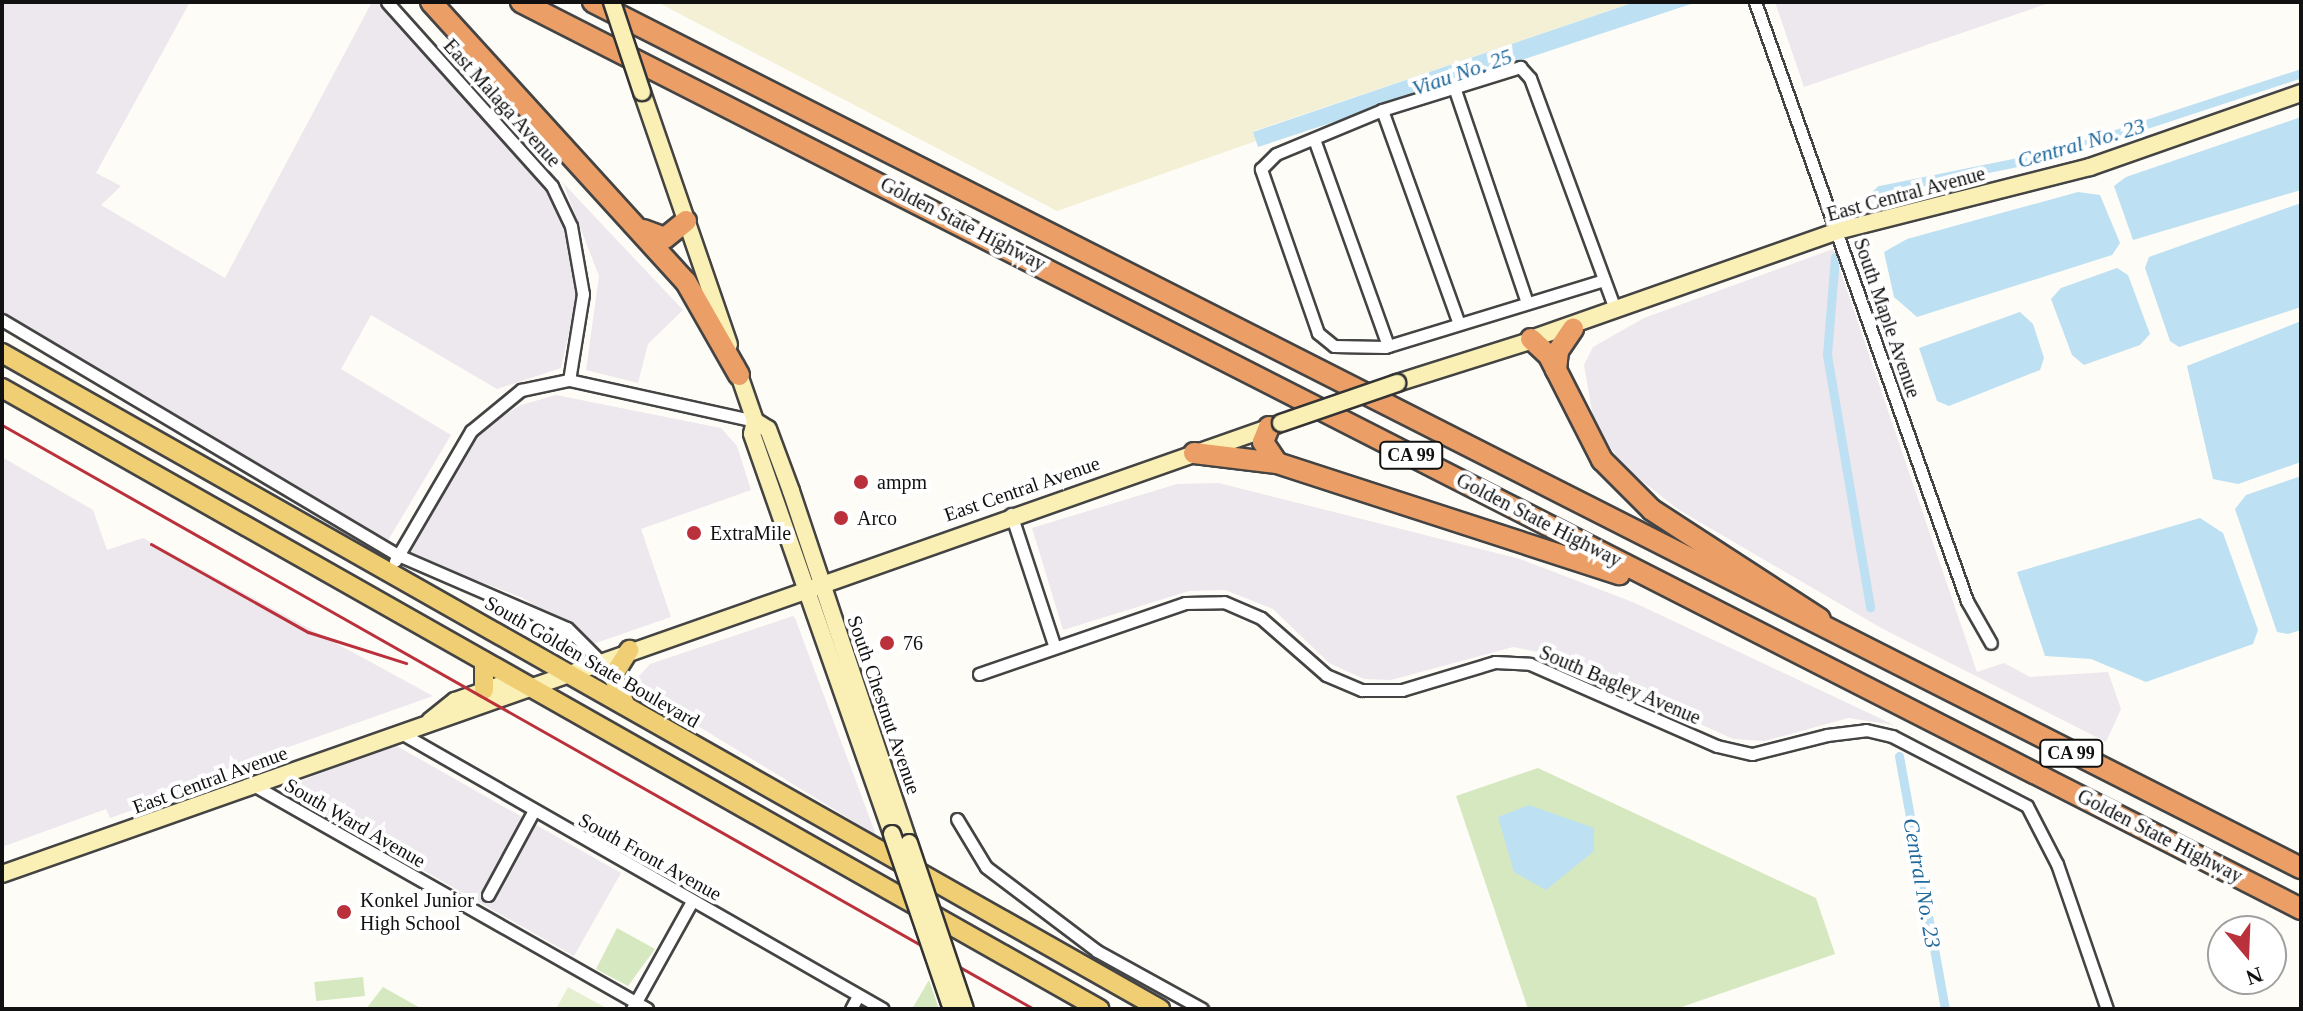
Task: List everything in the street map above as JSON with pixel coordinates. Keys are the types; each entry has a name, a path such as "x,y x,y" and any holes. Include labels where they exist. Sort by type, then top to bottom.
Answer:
{"highway":[{"path":"431,2 636,225 694,293 739,375"},
{"name":"Golden State Highway","path":"521,2 2301,909"},
{"name":"Golden State Highway","path":"593,2 1840,638 2301,868"},
{"path":"636,225 660,238 686,221"},
{"path":"1556,370 1558,351 1573,329"},
{"path":"1531,339 1556,370 1602,460 1652,510 1799,599 1840,638"},
{"path":"1275,425 1263,442 1277,463"},
{"path":"1194,453 1277,463 1549,547 1718,612"}],"main road":[{"name":"South Chestnut Avenue","path":"612,2 755,421 752,434 956,1007"},
{"name":"East Central Avenue","path":"430,721 461,717 565,673 1011,514 1531,339 1837,231 2090,167 2301,93"},
{"name":"East Central Avenue","path":"1531,339 1573,329 1615,309"},
{"name":"South Golden State Boulevard","path":"2,353 1160,1009"},
{"path":"2,388 1099,1009"},
{"name":"South Chestnut Avenue","path":"755,421 768,429 821,582 909,843 956,1007"},
{"path":"626,707 613,676 629,650"},
{"path":"484,661 484,690"},
{"name":"East Central Avenue","path":"2,874 401,733 430,721 484,690 530,686"}],"street":[{"name":"East Malaga Avenue","path":"387,2 552,186 571,226 583,294 569,380"},
{"name":"South Maple Avenue","path":"1755,2 1967,601 1991,643"},
{"path":"1604,280 1388,346 1351,350 1318,333 1261,175 1276,154 1382,110 1454,87 1525,70 1615,309"},
{"path":"1454,87 1527,303"},
{"path":"1382,110 1459,324"},
{"path":"1314,139 1388,346"},
{"path":"2,320 398,555 550,620 600,661"},
{"path":"389,572 471,431 493,408 521,390 569,380 755,421"},
{"path":"1011,514 1054,645"},
{"name":"South Bagley Avenue","path":"979,674 1054,645 1185,603 1224,602 1261,618 1326,675 1362,690 1402,690 1495,662 1530,664 1717,746 1752,754 1827,735 1866,730 1892,736 2027,806 2057,864 2107,1009"},
{"name":"South Front Avenue","path":"401,733 533,812 883,1009"},
{"name":"South Ward Avenue","path":"255,786 638,1007"},
{"path":"488,895 533,812"},
{"path":"957,819 986,867 1097,951 1202,1009"},
{"path":"638,1007 692,901"},
{"path":"851,1009 858,996"}],"shaded area":[{"path":"2,2 190,2 96,173 121,186 101,205 225,278 372,2 383,2 541,183 572,238 577,297 561,368 497,389 371,315 341,369 451,435 387,542 334,509 316,514 271,490 2,324"},
{"path":"657,2 1635,2 1254,131 1256,141 1057,211"},
{"path":"1775,2 2052,2 1804,87"},
{"path":"563,183 683,310 648,344 638,383 586,370 599,276"},
{"path":"1833,249 1977,672 2004,663 2030,677 2108,672 2121,709 2106,742 1883,629 1679,510 1627,469 1595,428 1584,365 1593,347 1644,318"},
{"path":"556,395 721,428 737,446 751,490 641,529 671,617 593,644 523,598 409,555 479,431 521,405"},
{"path":"2,457 93,510 107,550 143,538 433,696 207,776 195,788 110,818 106,809 2,847"},
{"path":"1219,483 1520,559 1635,603 1894,725 1848,718 1765,741 1733,739 1548,654 1513,647 1391,680 1364,679 1329,663 1273,609 1225,590 1189,591 1063,630 1032,528 1177,484"},
{"path":"793,616 876,835 631,685 650,664"},
{"path":"395,745 621,873 574,956 280,789"}],"green space":[{"path":"1538,768 1816,898 1835,954 1676,1009 1528,1009 1456,796"},
{"path":"617,928 655,949 628,986 596,969"},
{"path":"363,977 365,996 316,1001 314,982"},
{"path":"929,980 939,1009 912,1009"},
{"path":"383,987 422,1009 366,1009"},
{"path":"568,987 608,1009 556,1009"}],"water":[{"name":"Viau No. 25","path":"1635,2 1697,2 1258,147 1253,132"},
{"path":"2301,117 2301,190 2133,240 2114,186 2126,177"},
{"path":"2078,192 2100,195 2120,243 2112,255 1917,317 1894,297 1884,252 1907,239"},
{"path":"2301,203 2301,307 2179,347 2170,341 2145,268 2149,257"},
{"path":"2117,268 2128,275 2150,334 2140,345 2084,365 2072,355 2051,299 2061,288"},
{"path":"2020,312 2033,324 2044,358 2040,370 1949,406 1937,401 1919,348"},
{"path":"2301,321 2301,462 2238,484 2213,479 2187,366"},
{"path":"2301,476 2301,630 2288,634 2277,632 2235,509 2246,495"},
{"path":"2200,518 2223,533 2258,630 2253,644 2146,682 2091,659 2045,656 2017,572"},
{"path":"1529,805 1594,828 1594,851 1546,890 1514,872 1498,817"}],"waterway":[{"name":"Central No. 23","path":"1861,206 1880,190 2052,155 2301,73"},
{"name":"Central No. 23","path":"1835,257 1827,355 1870,607"},
{"name":"Central No. 23","path":"1899,756 1945,1009"}],"railway":[{"path":"2,425 1034,1009"},
{"path":"151,544 308,632 406,663"}],"place":[{"name":"ampm","path":"861,482"},
{"name":"Arco","path":"841,518"},
{"name":"ExtraMile","path":"694,533"},
{"name":"76","path":"887,643"},
{"name":"Konkel Junior High School","path":"344,912"}]}
